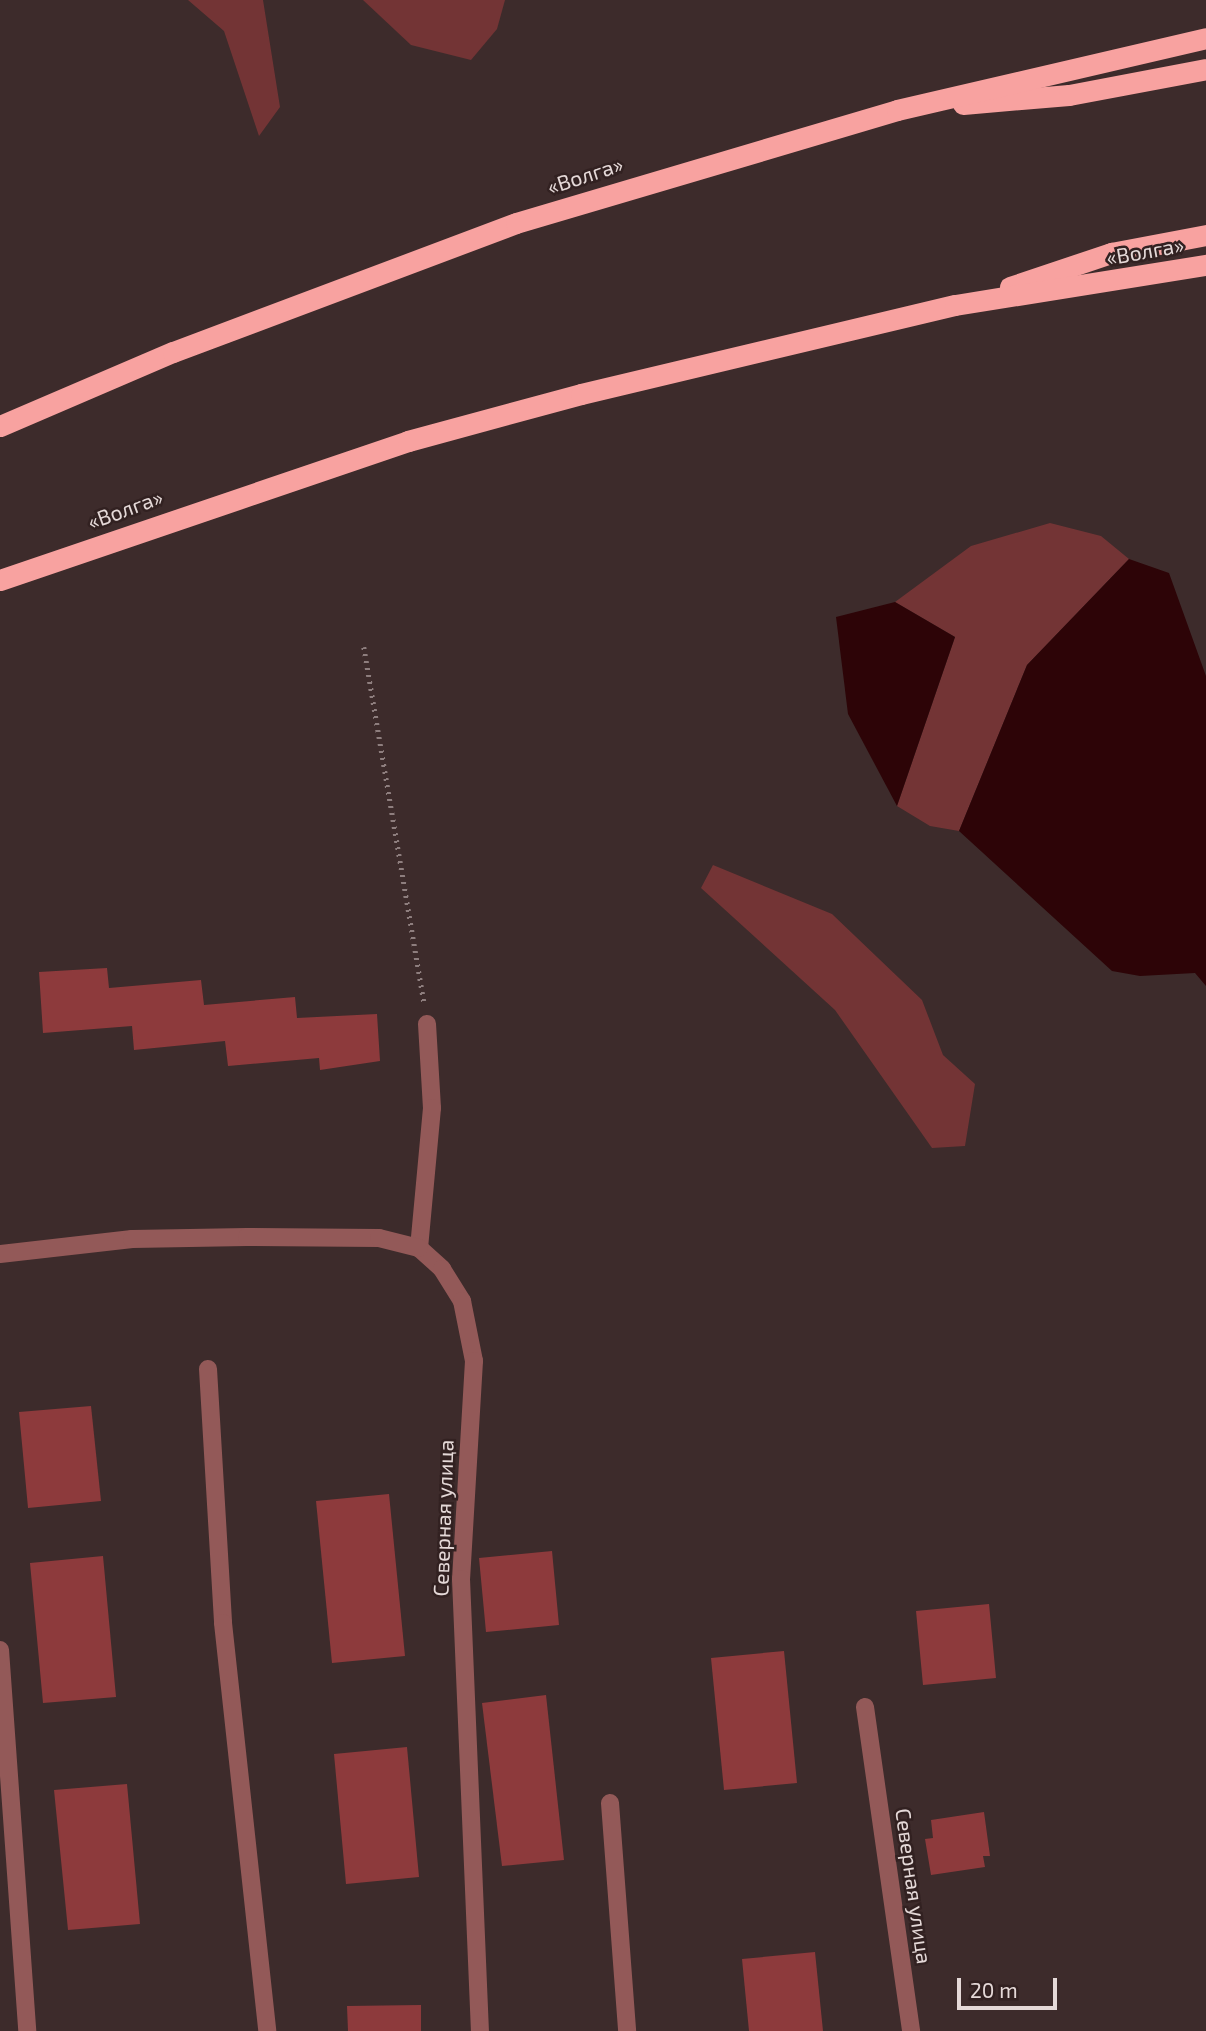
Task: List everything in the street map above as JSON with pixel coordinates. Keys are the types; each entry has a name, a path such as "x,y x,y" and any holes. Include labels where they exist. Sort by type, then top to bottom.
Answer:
{"highway":[{"name":"«Волга»","path":"0,426 443,249 700,164 897,110 1206,38"},
{"path":"897,110 1069,95 1206,69"},
{"path":"955,305 1111,253 1206,235"},
{"name":"«Волга»","path":"0,580 408,441 955,305 1206,265"}],"street":[{"path":"0,1254 132,1238 379,1238 419,1248 432,1108 427,1024"},
{"name":"Северная улица","path":"419,1248 442,1269 462,1301 474,1361 461,1579 480,2031"},
{"path":"208,1369 223,1623 267,2031"},
{"path":"0,1650 27,2031"},
{"name":"Северная улица","path":"866,1707 911,2031"},
{"path":"610,1803 627,2031"}],"path":[{"path":"364,648 427,1024"}],"shaded area":[{"path":"188,0 263,0 280,107 259,136 224,31"},
{"path":"363,0 505,0 497,29 471,60 411,45"},
{"path":"1050,523 1101,536 1129,559 1027,665 959,831 930,826 897,806 955,637 895,602 971,546"},
{"path":"1129,559 1169,573 1206,676 1206,986 1195,973 1140,976 1112,971 959,831 1027,665"},
{"path":"895,602 955,637 897,806 848,714 836,617"},
{"path":"713,865 832,914 922,1000 943,1055 975,1084 965,1146 932,1148 835,1010 701,888"}],"building":[{"path":"107,968 109,988 201,980 204,1005 295,997 297,1018 377,1014 380,1061 320,1070 319,1058 228,1066 225,1041 134,1050 132,1026 43,1033 39,972"},
{"path":"91,1406 101,1501 28,1508 19,1412"},
{"path":"389,1494 405,1656 332,1663 316,1501"},
{"path":"552,1551 559,1625 486,1632 479,1558"},
{"path":"103,1556 116,1697 43,1703 30,1563"},
{"path":"989,1604 996,1678 923,1685 916,1611"},
{"path":"784,1651 797,1783 724,1790 711,1658"},
{"path":"546,1695 564,1860 502,1866 482,1703"},
{"path":"407,1747 419,1877 346,1884 334,1754"},
{"path":"127,1784 140,1924 68,1930 54,1790"},
{"path":"984,1812 990,1856 983,1856 985,1867 931,1875 925,1839 933,1838 931,1820"},
{"path":"815,1952 823,2031 749,2031 742,1959"},
{"path":"421,2005 421,2031 348,2031 347,2006"}]}
